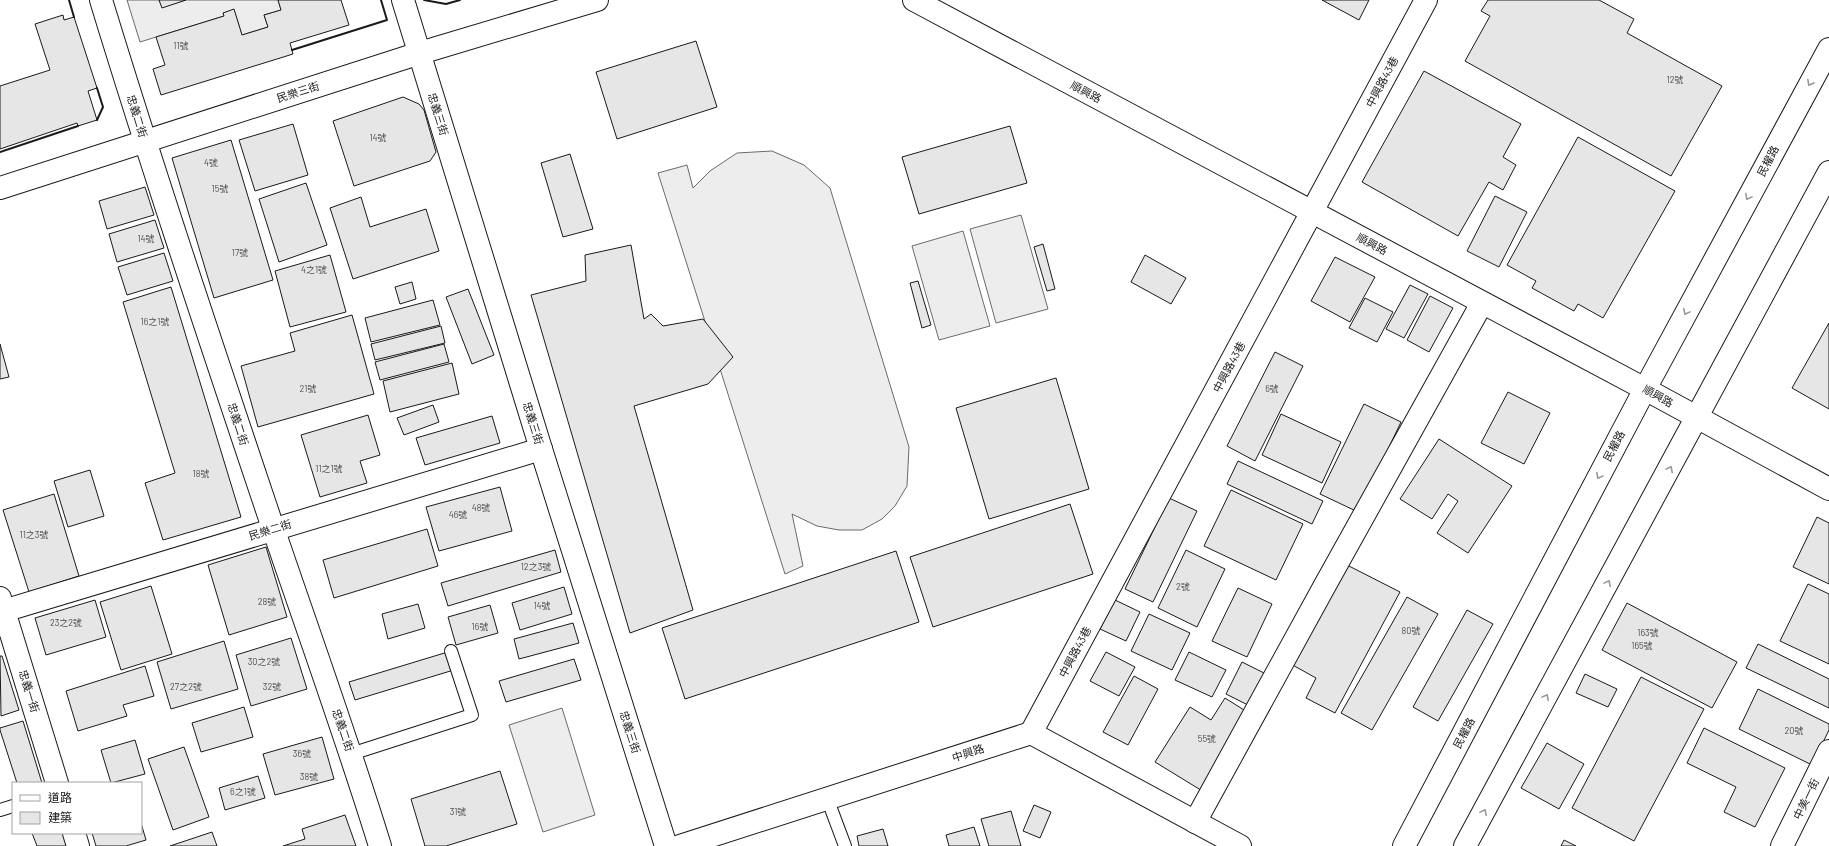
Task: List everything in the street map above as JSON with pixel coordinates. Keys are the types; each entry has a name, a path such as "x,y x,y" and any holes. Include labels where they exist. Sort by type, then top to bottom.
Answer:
{"street":[{"name":"忠義二街","path":"101,0 144,142 273,529 351,754 380,846"},
{"name":"忠義三街","path":"403,0 541,449 666,846"},
{"name":"民樂三街","path":"0,188 420,53 597,0"},
{"name":"順興路","path":"914,0 1829,489"},
{"name":"中興路43巷","path":"1031,733 1426,0"},
{"name":"民權路","path":"1404,846 1644,389 1829,49"},
{"path":"1465,846 1829,172"},
{"path":"1195,822 1482,303"},
{"name":"民樂二街","path":"1,607 273,529 541,449"},
{"name":"忠義一街","path":"1,607 57,782"},
{"path":"1031,733 1240,846"},
{"name":"中興路","path":"680,846 1031,733"},
{"name":"中美一街","path":"1782,846 1829,751"},
{"path":"74,834 78,846"}],"lane":[{"path":"351,754 472,715 451,651"},
{"path":"826,798 845,846"},
{"path":"0,810 12,806"}],"shaded area":[{"path":"127,0 159,0 162,7 186,0 278,0 281,10 264,15 268,27 242,35 234,10 223,13 224,16 140,42"},
{"path":"772,151 804,165 830,188 909,447 907,486 895,506 882,519 862,530 839,530 817,526 792,514 803,566 785,574 658,173 687,165 693,188 710,171 737,153"},
{"path":"1021,215 1048,309 996,323 970,229"},
{"path":"963,231 990,326 939,340 912,246"},
{"path":"562,708 595,815 543,832 509,725"}],"building":[{"path":"159,0 186,0 162,8"},
{"path":"278,0 341,0 349,25 290,43 293,54 161,95 153,69 165,65 156,37 224,16 223,13 234,9 242,35 268,27 264,15 281,10"},
{"path":"1322,0 1369,0 1359,20"},
{"path":"1488,0 1599,0 1634,19 1627,33 1722,86 1671,176 1465,61 1490,16 1481,11"},
{"path":"63,15 64,20 74,17 97,88 88,91 97,120 78,126 77,123 0,149 0,86 50,70 35,24"},
{"path":"696,41 717,107 617,139 596,72"},
{"path":"1424,71 1521,124 1503,157 1516,165 1503,190 1489,182 1458,236 1362,182"},
{"path":"403,97 419,104 424,110 436,152 430,161 354,186 333,121"},
{"path":"293,124 308,175 255,191 239,140"},
{"path":"1010,126 1027,183 919,214 902,157"},
{"path":"1578,137 1675,191 1603,318 1578,304 1574,311 1532,288 1536,281 1507,265"},
{"path":"231,140 273,280 214,298 172,158"},
{"path":"570,154 593,229 563,237 541,163"},
{"path":"306,183 327,245 279,262 259,199"},
{"path":"145,187 154,215 107,229 99,201"},
{"path":"1495,196 1527,212 1499,267 1467,251"},
{"path":"361,197 370,227 426,209 439,251 353,279 330,208"},
{"path":"155,220 164,248 117,262 109,234"},
{"path":"1043,244 1055,289 1047,291 1034,247"},
{"path":"631,245 644,319 651,314 663,326 703,319 733,357 708,384 634,406 693,610 630,633 531,295 586,281 585,255"},
{"path":"164,253 173,281 127,295 118,267"},
{"path":"330,255 346,312 290,327 275,271"},
{"path":"1145,255 1186,278 1171,304 1131,282"},
{"path":"1335,257 1375,277 1350,322 1311,301"},
{"path":"918,281 931,325 922,328 910,283"},
{"path":"412,282 416,299 400,304 395,287"},
{"path":"1410,285 1428,294 1404,338 1386,329"},
{"path":"171,287 241,517 163,540 145,483 175,473 123,302"},
{"path":"468,289 494,355 472,364 446,297"},
{"path":"1430,296 1453,308 1429,352 1407,340"},
{"path":"1365,298 1393,312 1377,342 1349,328"},
{"path":"433,300 440,325 371,342 365,318"},
{"path":"352,315 374,394 258,427 241,366 295,351 290,333"},
{"path":"1829,323 1829,409 1792,388"},
{"path":"441,326 445,343 375,360 371,344"},
{"path":"0,344 9,377 0,379"},
{"path":"444,344 449,362 380,380 375,362"},
{"path":"1275,352 1303,366 1255,461 1227,446"},
{"path":"452,363 459,394 390,412 383,381"},
{"path":"1056,378 1089,489 989,519 956,408"},
{"path":"1508,392 1550,413 1524,464 1481,443"},
{"path":"1364,404 1401,422 1358,512 1320,494"},
{"path":"433,405 439,422 404,435 397,418"},
{"path":"1281,414 1341,442 1322,483 1262,455"},
{"path":"368,415 380,455 360,461 367,483 320,497 301,435"},
{"path":"492,416 500,443 425,465 416,438"},
{"path":"1439,439 1512,486 1468,553 1437,533 1458,501 1448,494 1432,519 1400,499"},
{"path":"1238,461 1323,501 1312,524 1227,484"},
{"path":"90,470 104,516 68,527 54,481"},
{"path":"500,487 512,531 439,551 426,507"},
{"path":"1231,490 1303,524 1276,580 1204,546"},
{"path":"54,494 79,576 29,592 3,510"},
{"path":"1169,498 1197,511 1153,602 1125,589"},
{"path":"1070,504 1093,574 933,627 910,557"},
{"path":"1817,517 1829,523 1829,584 1793,567"},
{"path":"427,529 438,566 334,598 323,560"},
{"path":"266,547 287,617 229,635 208,565"},
{"path":"555,550 561,572 448,606 441,583"},
{"path":"1186,550 1225,569 1197,627 1158,608"},
{"path":"896,551 919,622 685,699 662,628"},
{"path":"1347,565 1400,592 1335,713 1306,698 1316,678 1289,663"},
{"path":"1808,584 1829,594 1829,664 1780,641"},
{"path":"151,586 172,654 121,670 100,602"},
{"path":"564,587 572,614 520,630 512,603"},
{"path":"1238,588 1272,604 1247,657 1212,641"},
{"path":"1407,597 1438,614 1372,730 1341,713"},
{"path":"95,600 106,637 46,655 35,618"},
{"path":"1115,600 1140,612 1126,641 1100,629"},
{"path":"1627,603 1737,662 1712,708 1602,650"},
{"path":"418,604 425,628 388,639 382,614"},
{"path":"490,605 498,633 456,645 448,617"},
{"path":"1467,610 1493,624 1438,721 1413,707"},
{"path":"1149,614 1190,633 1172,670 1131,651"},
{"path":"573,623 579,643 519,659 514,639"},
{"path":"291,638 307,689 251,706 236,655"},
{"path":"224,641 238,689 171,709 157,662"},
{"path":"1758,644 1829,679 1829,708 1746,668"},
{"path":"451,651 457,669 355,700 349,682"},
{"path":"1106,652 1135,667 1119,696 1090,681"},
{"path":"1189,652 1226,670 1212,697 1175,680"},
{"path":"0,656 2,656 19,710 1,716"},
{"path":"574,659 581,680 506,702 499,681"},
{"path":"1242,662 1266,674 1250,706 1226,694"},
{"path":"145,666 154,696 123,705 127,716 78,731 66,691"},
{"path":"1585,674 1617,689 1608,707 1576,693"},
{"path":"1134,676 1158,689 1128,745 1103,732"},
{"path":"1641,677 1704,709 1634,841 1572,808"},
{"path":"1758,689 1829,724 1829,730 1812,765 1739,729"},
{"path":"1225,698 1252,715 1204,792 1155,762 1190,707 1211,720"},
{"path":"244,707 253,737 201,752 192,723"},
{"path":"23,721 42,782 17,782 0,728"},
{"path":"1704,728 1785,768 1755,827 1724,812 1736,787 1687,763"},
{"path":"322,737 334,779 275,795 263,754"},
{"path":"135,740 145,774 111,782 101,750"},
{"path":"1547,743 1584,764 1559,809 1521,788"},
{"path":"184,747 209,817 173,830 148,759"},
{"path":"500,771 517,824 446,846 425,846 411,799"},
{"path":"258,776 265,798 225,810 219,788"},
{"path":"1034,805 1051,812 1040,838 1023,831"},
{"path":"1011,811 1021,846 989,846 981,819"},
{"path":"345,815 356,846 283,846 305,839 302,829"},
{"path":"142,826 146,840 126,846 96,846 92,834 142,834"},
{"path":"974,827 980,846 949,846 946,835"},
{"path":"883,829 888,846 859,846 857,836"},
{"path":"212,832 217,846 170,846"},
{"path":"32,834 65,834 69,846 37,846"},
{"path":"1564,840 1576,846 1561,846"}],"wall":[{"path":"69,0 74,17"},
{"path":"292,50 387,20 381,0"},
{"path":"424,0 446,4 460,0"},
{"path":"97,88 103,107 97,120"},
{"path":"0,152 78,126"}]}
